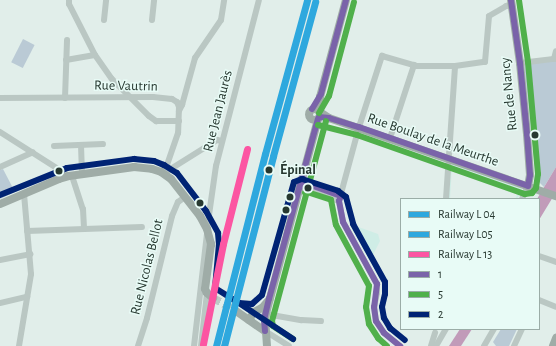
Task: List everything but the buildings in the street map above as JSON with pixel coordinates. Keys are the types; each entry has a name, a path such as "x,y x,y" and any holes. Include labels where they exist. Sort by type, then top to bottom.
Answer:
{"main road":[{"path":"264,344 266,314 269,299 300,187 320,97 346,0"},
{"name":"Rue de Nancy","path":"511,2 520,63 529,157 530,175 528,186"},
{"name":"Rue Boulay de la Meurthe","path":"316,114 359,127 556,196"},
{"path":"0,204 70,176 134,167 152,169 163,174 200,216 208,230 211,244 206,284 210,296"},
{"path":"265,331 236,311 254,312 262,308 269,299"},
{"path":"249,320 254,312"},
{"path":"553,346 556,338"}],"street":[{"path":"69,0 69,4 96,55 112,79 130,98 156,121 179,121"},
{"path":"104,20 106,0"},
{"path":"152,20 154,0"},
{"path":"163,174 176,142 179,111 195,58 221,20 224,0"},
{"name":"Rue Jean Jaurès","path":"194,346 216,166 259,0"},
{"path":"400,346 384,333 376,321 374,307 377,284 343,222 339,201 359,127 382,56 414,66 455,66 485,62 489,16 511,2"},
{"path":"65,98 67,40"},
{"path":"520,63 554,59 556,51"},
{"path":"66,60 96,55"},
{"path":"390,138 414,66"},
{"path":"446,198 455,66"},
{"name":"Rue Vautrin","path":"0,98 172,99 177,102 179,111"},
{"path":"0,132 70,176 83,209 84,229"},
{"path":"163,174 217,140 222,141"},
{"path":"54,146 103,144"},
{"path":"81,145 82,174"},
{"path":"0,167 33,152"},
{"path":"522,198 528,186"},
{"path":"300,187 339,201"},
{"path":"19,346 31,274 24,194"},
{"name":"Rue Nicolas Bellot","path":"138,346 147,318 172,216 178,202 184,197"},
{"path":"27,231 142,227"},
{"path":"0,260 30,254"},
{"path":"540,256 556,262"},
{"path":"201,346 210,296"},
{"path":"0,303 28,297"},
{"path":"540,300 556,307"},
{"path":"266,314 301,320 321,321"},
{"path":"436,346 445,330"},
{"path":"484,346 493,330"},
{"path":"514,346 522,330"},
{"path":"265,331 289,346"},
{"path":"431,346 435,331 442,336"}],"shaded area":[{"path":"23,39 35,45 23,68 11,62"},
{"path":"556,51 556,167 544,187 536,176 524,63 554,59"},
{"path":"452,164 521,187 522,191 518,198 516,198 520,190 519,189 454,166 452,167 450,198 448,198"},
{"path":"556,167 556,192 540,218 540,198 538,198"},
{"path":"3,169 15,192 0,199 0,170"},
{"path":"353,225 378,234 380,241 371,259 352,228"},
{"path":"459,330 471,330 461,346 449,346"},
{"path":"500,330 517,330 509,346 496,346 493,342"}],"tunnel":[{"path":"213,298 236,311"}],"transit line":[{"path":"216,346 265,154 307,0"},
{"name":"1","path":"312,109 321,94 346,0"},
{"name":"1","path":"511,0 520,63 527,134 530,175 528,186"},
{"name":"5","path":"318,125 357,135 525,194 532,193 536,188 538,174 528,62 519,0"},
{"name":"5","path":"319,113 329,96 354,2"},
{"name":"1","path":"319,117 329,118 359,127 528,186"},
{"name":"1","path":"265,331 264,320 269,299 318,119"},
{"name":"5","path":"293,339 273,326 272,321 326,121"},
{"path":"203,344 223,244 247,149"},
{"name":"2","path":"0,195 67,168 134,159 154,161 164,165 177,173 206,211 218,233 219,244 215,288 239,303 252,304 262,295 294,182 302,179 338,191 346,197 353,224 385,282 385,294 382,307 384,318 390,328 405,340"},
{"name":"1","path":"300,187 305,183 341,196"},
{"name":"5","path":"305,193 307,192 331,200 336,225 369,286 366,307 369,324 378,338 387,346"},
{"name":"1","path":"341,196 339,201 343,222 377,284 374,307 376,321 384,333 400,346"},
{"name":"2","path":"239,303 293,339"}],"rail line":[{"name":"L05","path":"224,346 273,156 315,2"}],"place":[{"name":"Épinal","path":"269,170"}]}
